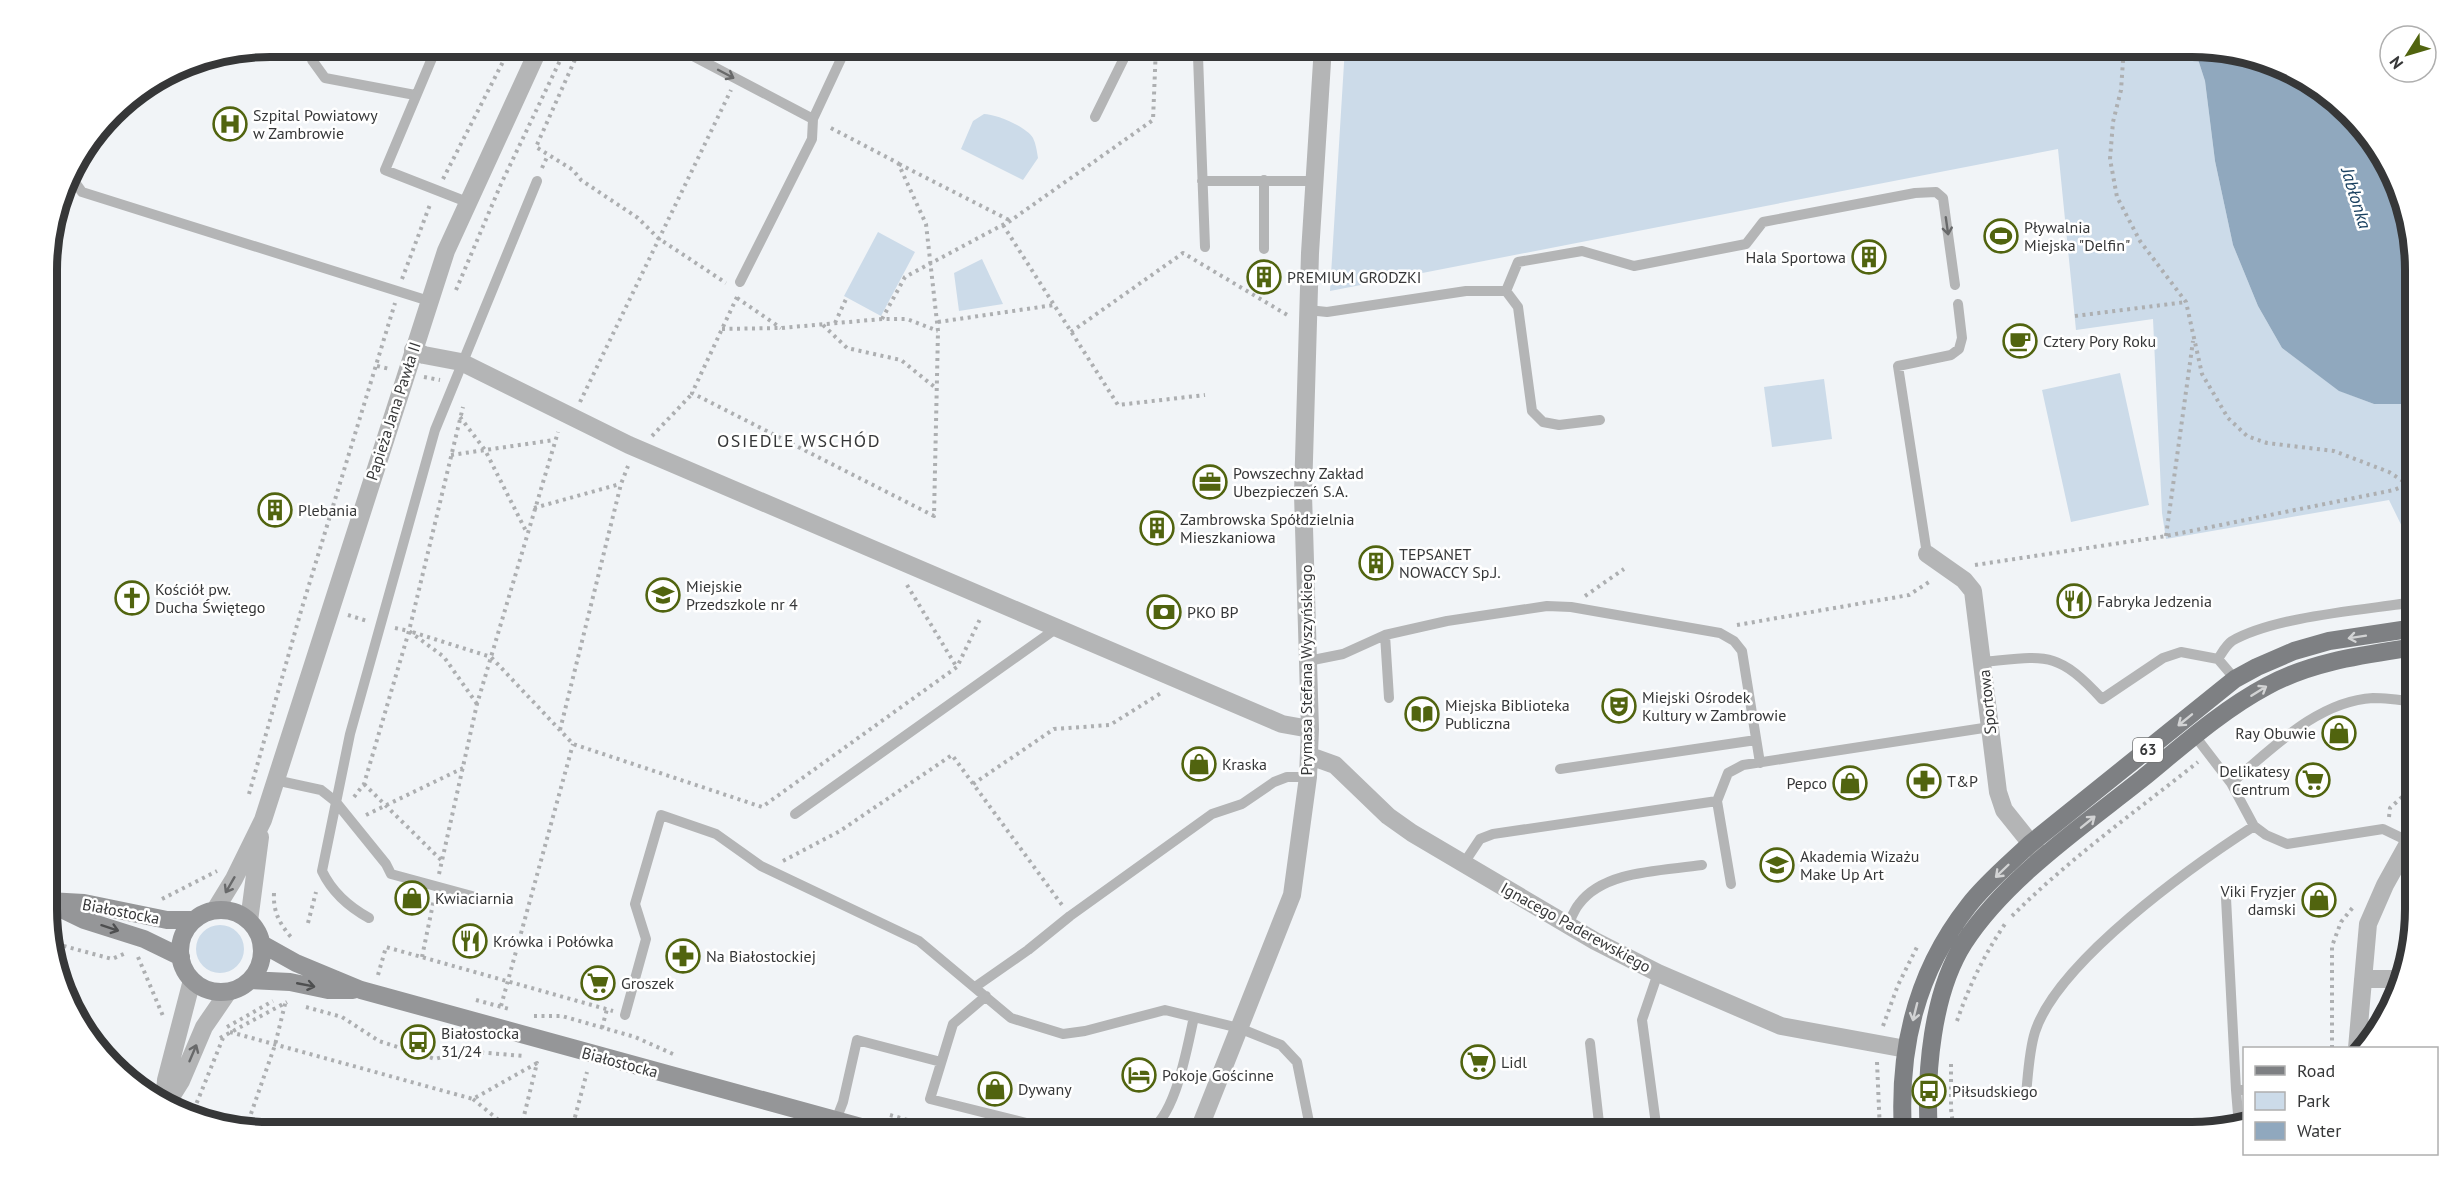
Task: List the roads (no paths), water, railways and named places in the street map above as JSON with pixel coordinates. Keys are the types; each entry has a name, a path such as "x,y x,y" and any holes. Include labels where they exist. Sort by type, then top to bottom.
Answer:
{"main road":[{"name":"63","path":"1903,1122 1901,1088 1905,1048 1918,1000 1934,957 1970,903 2030,844 2235,679 2294,651 2329,641 2405,630"},
{"name":"63","path":"1929,1122 1928,1073 1935,1020 1948,978 1962,944 1989,909 2042,858 2195,736 2266,686 2309,667 2345,658 2405,649"},
{"name":"Białostocka","path":"57,902 84,903 166,920 194,920"},
{"name":"Białostocka","path":"57,906 84,920 144,939 181,957"},
{"path":"215,910 233,912 249,921 262,944 262,957 251,980 240,988 228,992 215,992 192,980 184,969 181,957 183,937 194,920 215,910"},
{"name":"Białostocka","path":"262,944 296,963 361,990 843,1122"},
{"name":"Białostocka","path":"251,980 290,982 328,990 361,990"}],"street":[{"name":"Papieża Jana Pawła II","path":"215,910 234,879 262,820 446,251 535,57"},
{"name":"Prymasa Stefana Wyszyńskiego","path":"1202,1122 1292,895 1308,777 1310,729 1304,494 1313,181 1322,57"},
{"path":"413,350 424,355 461,362 629,445 1282,724 1310,729"},
{"name":"Sportowa","path":"1927,554 1964,580 1973,591 1998,792 2004,810 2042,858"},
{"name":"Ignacego Paderewskiego","path":"1310,756 1335,765 1388,816 1412,833 1568,925 1658,972 1781,1026 1905,1048"},
{"name":"Papieża Jana Pawła II","path":"249,921 262,820"},
{"path":"2357,1043 2368,924 2385,885 2405,849"},
{"path":"2363,979 2393,979"},
{"path":"165,1094 166,1080 192,980"},
{"path":"170,1097 181,1081 200,1036 228,992"}],"lane":[{"path":"312,57 325,78 415,95"},
{"path":"432,57 385,170 467,202"},
{"path":"695,57 813,119"},
{"path":"740,282 812,140 813,119 842,57"},
{"path":"1095,117 1125,57"},
{"path":"1198,57 1204,248"},
{"path":"1264,180 1264,249"},
{"path":"369,918 350,907 326,880 322,871 339,805 350,734 435,430 537,181"},
{"path":"1202,181 1313,181"},
{"path":"76,183 82,192 429,301"},
{"path":"1506,291 1518,262 1582,251 1634,266 1746,244 1763,222 1914,193 1936,192 1943,198 1955,285"},
{"path":"1308,310 1327,312 1466,291 1506,291"},
{"path":"1506,291 1518,308 1532,411 1543,422 1559,425 1600,420"},
{"path":"1927,554 1898,366 1951,355 1959,349 1962,338 1958,304"},
{"path":"2218,659 2230,643 2256,630 2306,619 2405,604"},
{"path":"1308,661 1343,654 1385,635 1447,621 1547,606 1571,607 1720,633 1734,641 1742,651 1760,762"},
{"path":"795,814 1057,628"},
{"path":"1385,635 1389,698"},
{"path":"1983,662 2038,656 2062,663 2080,675 2102,699 2163,657 2181,652 2218,659 2235,679"},
{"path":"2231,783 2292,730 2336,708 2371,698 2405,701"},
{"path":"1731,884 1717,801 1728,772 1743,765 1760,762 1990,727"},
{"path":"2195,736 2231,783 2254,826 2266,835 2287,844 2383,829 2405,834"},
{"path":"1560,769 1756,740"},
{"path":"975,987 1212,814 1242,804 1274,782 1287,777 1308,777"},
{"path":"275,780 321,790 339,805 391,874 472,896"},
{"path":"1464,863 1480,839 1493,834 1717,801"},
{"path":"625,1015 646,939 635,904 661,815 716,834 769,869 919,941 1011,1018 1063,1034 1084,1031 1165,1010 1239,1028 1281,1045 1297,1062 1309,1122"},
{"path":"2026,1095 2035,1032 2050,1001 2072,972 2130,918 2211,854 2254,826"},
{"path":"1568,925 1578,905 1589,893 1613,878 1702,865"},
{"path":"2226,898 2240,1090 2239,1117"},
{"path":"1656,1122 1642,1020 1658,972"},
{"path":"986,996 953,1024 930,1099 1022,1122"},
{"path":"1157,1122 1175,1093 1194,1017"},
{"path":"836,1120 843,1102 857,1040 941,1062"},
{"path":"1590,1043 1599,1122"}],"water":[{"name":"Jabłonka","path":"2197,57 2234,61 2274,73 2322,101 2343,119 2369,152 2394,202 2405,256 2405,404 2374,404 2339,391 2282,348 2258,306 2233,245 2215,161 2205,81"}],"place":[{"name":"Szpital Powiatowy w Zambrowie","path":"230,124"},
{"name":"Pływalnia Miejska \"Delfin\"","path":"2001,236"},
{"name":"Hala Sportowa","path":"1869,257"},
{"name":"PREMIUM GRODZKI","path":"1264,277"},
{"name":"Cztery Pory Roku","path":"2020,341"},
{"name":"Powszechny Zakład Ubezpieczeń S.A.","path":"1210,482"},
{"name":"Plebania","path":"275,510"},
{"name":"Zambrowska Spółdzielnia Mieszkaniowa","path":"1157,528"},
{"name":"TEPSANET NOWACCY Sp.J.","path":"1376,563"},
{"name":"Miejskie Przedszkole nr 4","path":"663,595"},
{"name":"Kościół pw. Ducha Świętego","path":"132,598"},
{"name":"Fabryka Jedzenia","path":"2074,601"},
{"name":"PKO BP","path":"1164,612"},
{"name":"Miejski Ośrodek Kultury w Zambrowie","path":"1619,706"},
{"name":"Miejska Biblioteka Publiczna","path":"1422,714"},
{"name":"Ray Obuwie","path":"2339,733"},
{"name":"Kraska","path":"1199,764"},
{"name":"Delikatesy Centrum","path":"2313,780"},
{"name":"T&P","path":"1924,781"},
{"name":"Pepco","path":"1850,783"},
{"name":"Akademia Wizażu Make Up Art","path":"1777,865"},
{"name":"Kwiaciarnia","path":"412,898"},
{"name":"Viki Fryzjer damski","path":"2319,900"},
{"name":"Krówka i Połówka","path":"470,941"},
{"name":"Na Białostockiej","path":"683,956"},
{"name":"Groszek","path":"598,983"},
{"name":"Białostocka 31/24","path":"418,1042"},
{"name":"Lidl","path":"1478,1062"},
{"name":"Pokoje Gościnne","path":"1139,1075"},
{"name":"Dywany","path":"995,1089"},
{"name":"Piłsudskiego","path":"1929,1091"}],"district":[{"name":"OSIEDLE WSCHÓD","path":"799,441"}]}
